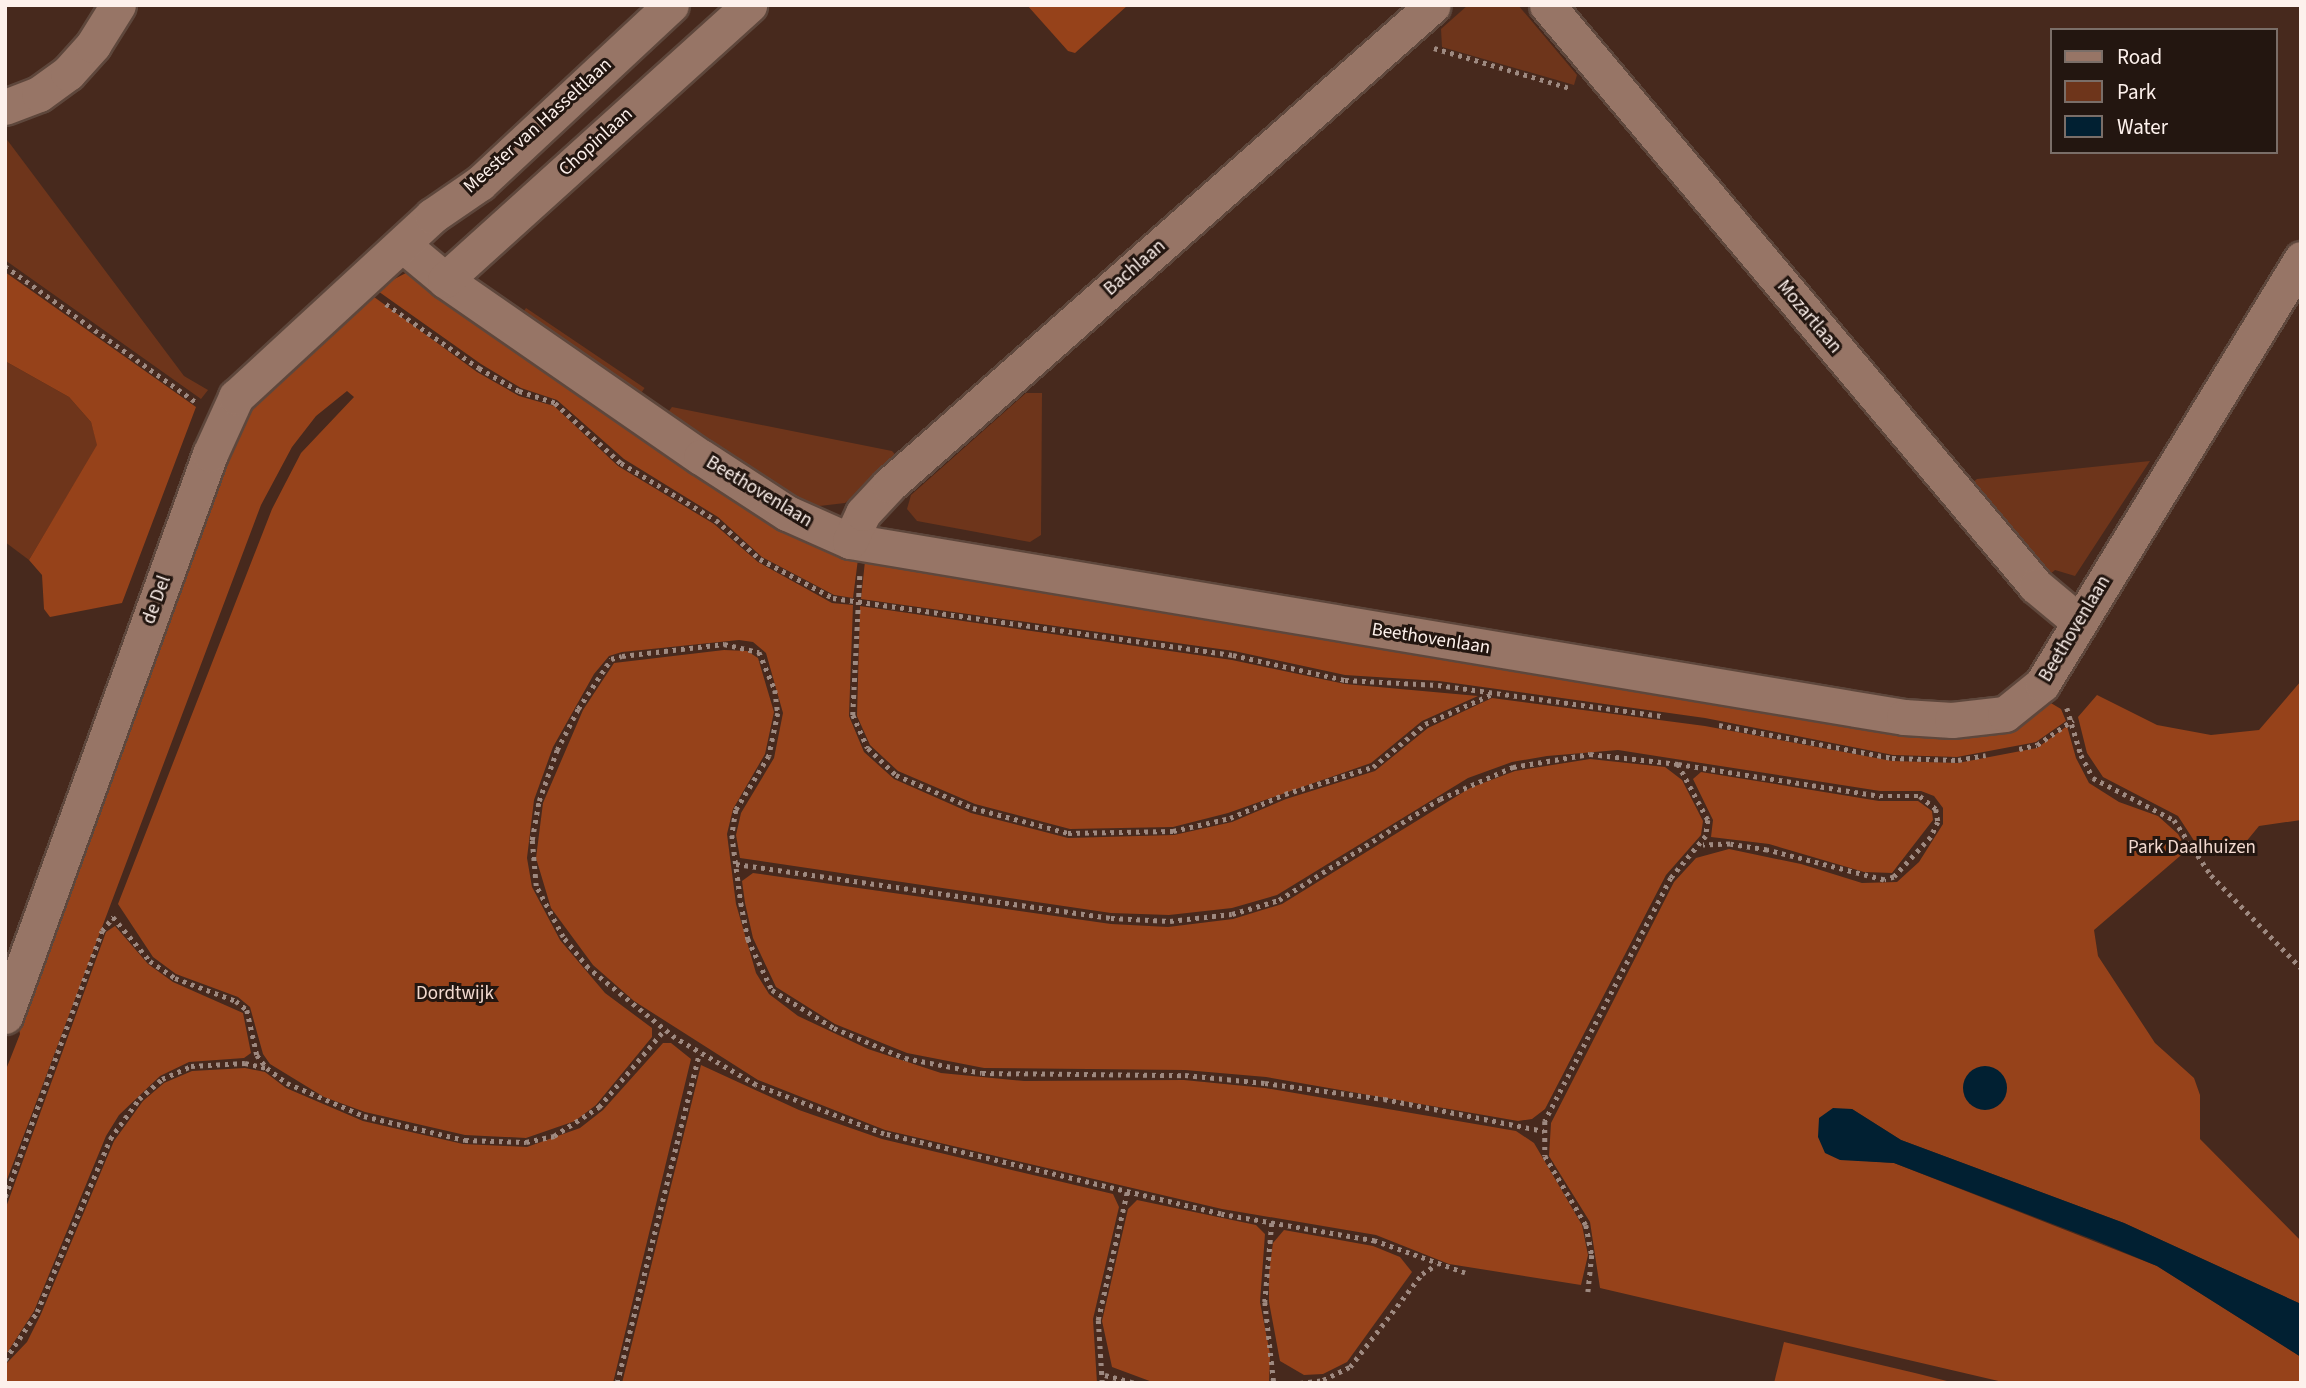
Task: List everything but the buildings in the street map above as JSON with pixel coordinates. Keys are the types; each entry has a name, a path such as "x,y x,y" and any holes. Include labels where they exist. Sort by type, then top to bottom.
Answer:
{"street":[{"path":"5,107 39,94 68,73 93,45 118,5"},
{"name":"Meester van Hasseltlaan","path":"402,245 432,216 480,183 671,5"},
{"path":"681,5 710,40"},
{"name":"Chopinlaan","path":"445,281 749,5"},
{"name":"Bachlaan","path":"857,543 863,513 889,485 1433,5"},
{"name":"Mozartlaan","path":"1547,5 2036,586 2078,621"},
{"name":"Beethovenlaan","path":"402,245 445,281 787,513 857,543 1940,720 1980,719 2019,706 2042,684 2301,259"},
{"name":"de Del","path":"5,1016 14,970 222,421 236,397 402,245"}],"path":[{"path":"1402,33 1440,51 1584,92 1625,97"},
{"path":"5,266 222,421"},
{"path":"857,543 853,715 868,748 896,775 973,808 1068,833 1173,831 1230,818 1285,794 1373,766 1425,724 1492,694"},
{"path":"1465,1273 1436,1265 1375,1241 1272,1223 1127,1192 884,1134 756,1085 699,1053 609,989 563,937 536,886 532,858 539,801 556,750 611,659 724,644 751,647 762,656 775,690 776,735 736,810 732,835 748,939 772,990 834,1028 905,1058 982,1073 1185,1075 1265,1083 1384,1100 1544,1131"},
{"path":"2073,720 2081,755 2094,778 2174,820 2211,875 2301,968"},
{"path":"736,864 1111,918 1170,921 1232,914 1279,900 1440,799 1513,767 1590,754 1678,764 1880,796 1920,796 1930,800 1938,822 1914,859 1894,877 1884,880 1767,850 1730,844 1703,845"},
{"path":"1588,1293 1592,1255 1586,1225 1545,1156 1544,1131 1565,1078 1671,878 1703,845 1708,820 1678,764"},
{"path":"5,1197 102,931 113,917 150,961 174,978 236,1001 247,1010 257,1055 267,1068 287,1083 364,1116 465,1140 526,1142 554,1136 599,1107 664,1030"},
{"path":"617,1383 699,1053"},
{"path":"5,1360 37,1312 110,1139 139,1099 162,1079 191,1066 244,1063 267,1068"},
{"path":"1102,1383 1105,1374 1098,1320 1127,1192"},
{"path":"1272,1223 1265,1292 1274,1383"},
{"path":"1300,1383 1323,1380 1350,1367 1422,1274 1436,1265"},
{"path":"1105,1374 1135,1383"}],"green space":[{"path":"1027,5 1128,5 1075,53 1068,51"},
{"path":"1468,5 1518,5 1577,75 1574,85 1442,47 1441,29"},
{"path":"5,137 184,376 208,390 201,399 5,260"},
{"path":"5,272 196,407 122,603 50,617 44,609 42,575 29,560 97,445 91,422 69,397 5,361"},
{"path":"406,273 805,541 858,559 853,598 834,595 762,557 718,517 624,459 557,400 521,388 481,364 375,289"},
{"name":"Dordtwijk","path":"370,294 477,372 519,396 554,406 618,466 714,524 758,562 832,603 853,605 849,716 864,752 894,779 971,813 1068,838 1174,835 1232,822 1286,799 1375,771 1428,728 1492,698 1705,726 1892,761 1958,763 2037,748 2067,726 2076,758 2089,783 2119,802 2158,816 2178,834 2187,850 2094,930 2098,956 2155,1043 2194,1078 2200,1095 2200,1139 2301,1241 2301,1304 2124,1223 1901,1140 1852,1109 1840,1159 1894,1163 2157,1266 2301,1357 2301,1383 2007,1383 1600,1288 1590,1222 1549,1156 1551,1123 1674,882 1696,858 1729,849 1801,864 1862,883 1897,882 1919,862 1943,824 1943,808 1934,796 1921,791 1880,791 1618,750 1547,756 1512,762 1468,778 1277,895 1232,908 1169,915 1111,913 740,858 736,835 741,813 774,758 783,713 766,653 753,642 739,640 622,652 609,656 594,674 553,747 534,800 527,858 532,887 560,940 605,993 652,1028 652,1037 596,1105 575,1121 526,1138 465,1135 365,1112 324,1097 270,1064 263,1054 250,1007 238,997 176,974 153,957 118,904 272,509 301,453 354,397 347,391 316,416 292,447 261,505 5,1185 5,1072 20,1034 17,1017 241,416"},
{"path":"526,308 645,388 639,396 520,316"},
{"path":"5,361 69,397 91,422 98,445 29,560 5,542"},
{"path":"1026,393 1042,393 1041,535 1030,542 917,521 907,509 911,495"},
{"path":"672,407 892,451 899,459 845,503 811,507 666,415"},
{"path":"2150,461 2075,576 2055,570 2047,577 1968,486 1977,479"},
{"path":"865,561 1814,717 2044,699 2061,709 2066,721 2036,742 1957,757 1893,755 1705,718 1439,681 1345,675 1234,651 861,599"},
{"path":"860,606 1232,660 1345,684 1478,696 1422,721 1371,763 1228,813 1173,827 1070,829 975,804 898,771 870,745 857,716"},
{"path":"724,650 747,651 758,658 774,712 765,754 733,809 727,834 736,904 756,973 769,994 798,1016 868,1049 941,1073 1024,1081 1184,1080 1265,1088 1516,1131 1534,1143 1582,1225 1588,1255 1581,1285 1449,1264 1376,1235 1222,1209 885,1130 758,1080 634,1001 593,965 551,908 536,858 543,803 583,710 614,663"},
{"path":"2301,681 2301,820 2259,826 2236,854 2204,856 2178,816 2103,777 2087,753 2078,717 2097,695 2157,725 2211,735 2259,730"},
{"path":"1590,759 1665,767 1682,780 1703,821 1701,835 1666,875 1545,1109 1532,1119 1518,1121 1266,1077 1185,1070 984,1068 907,1053 835,1024 776,987 753,938 745,903 742,881 753,873 1111,924 1168,927 1233,919 1282,904 1470,788 1515,771"},
{"path":"1701,772 1879,801 1918,801 1932,811 1933,820 1892,873 1864,872 1769,844 1711,837 1713,820 1693,779"},
{"path":"115,926 148,964 173,982 243,1013 251,1053 244,1058 189,1062 160,1076 119,1115 106,1136 34,1311 5,1356 5,1210 106,932"},
{"path":"663,1043 671,1043 691,1059 613,1383 5,1383 5,1365 27,1342 41,1314 114,1141 143,1101 164,1083 192,1071 245,1068 265,1072 286,1088 363,1121 463,1144 527,1147 580,1128 603,1110"},
{"path":"701,1065 799,1110 882,1139 1113,1194 1119,1207 1093,1319 1097,1383 622,1383"},
{"path":"1137,1200 1256,1225 1265,1234 1260,1302 1270,1354 1269,1383 1155,1383 1112,1367 1102,1321 1128,1209"},
{"path":"1284,1230 1373,1246 1400,1257 1412,1272 1347,1362 1323,1374 1304,1375 1280,1361 1269,1302 1269,1272 1273,1243"},
{"path":"1784,1342 1915,1373 1955,1383 1774,1383"}],"water":[{"path":"1985,1066 1994,1067 2001,1072 2006,1079 2006,1097 2001,1104 1994,1109 1985,1110 1976,1109 1969,1104 1964,1097 1963,1088 1964,1079 1969,1072 1976,1067"},
{"path":"1833,1108 1852,1109 1901,1140 2124,1223 2301,1304 2301,1357 2157,1266 1894,1163 1840,1160 1825,1153 1818,1137 1819,1118"}],"park label":[{"name":"Park Daalhuizen","path":"2192,848"}]}
